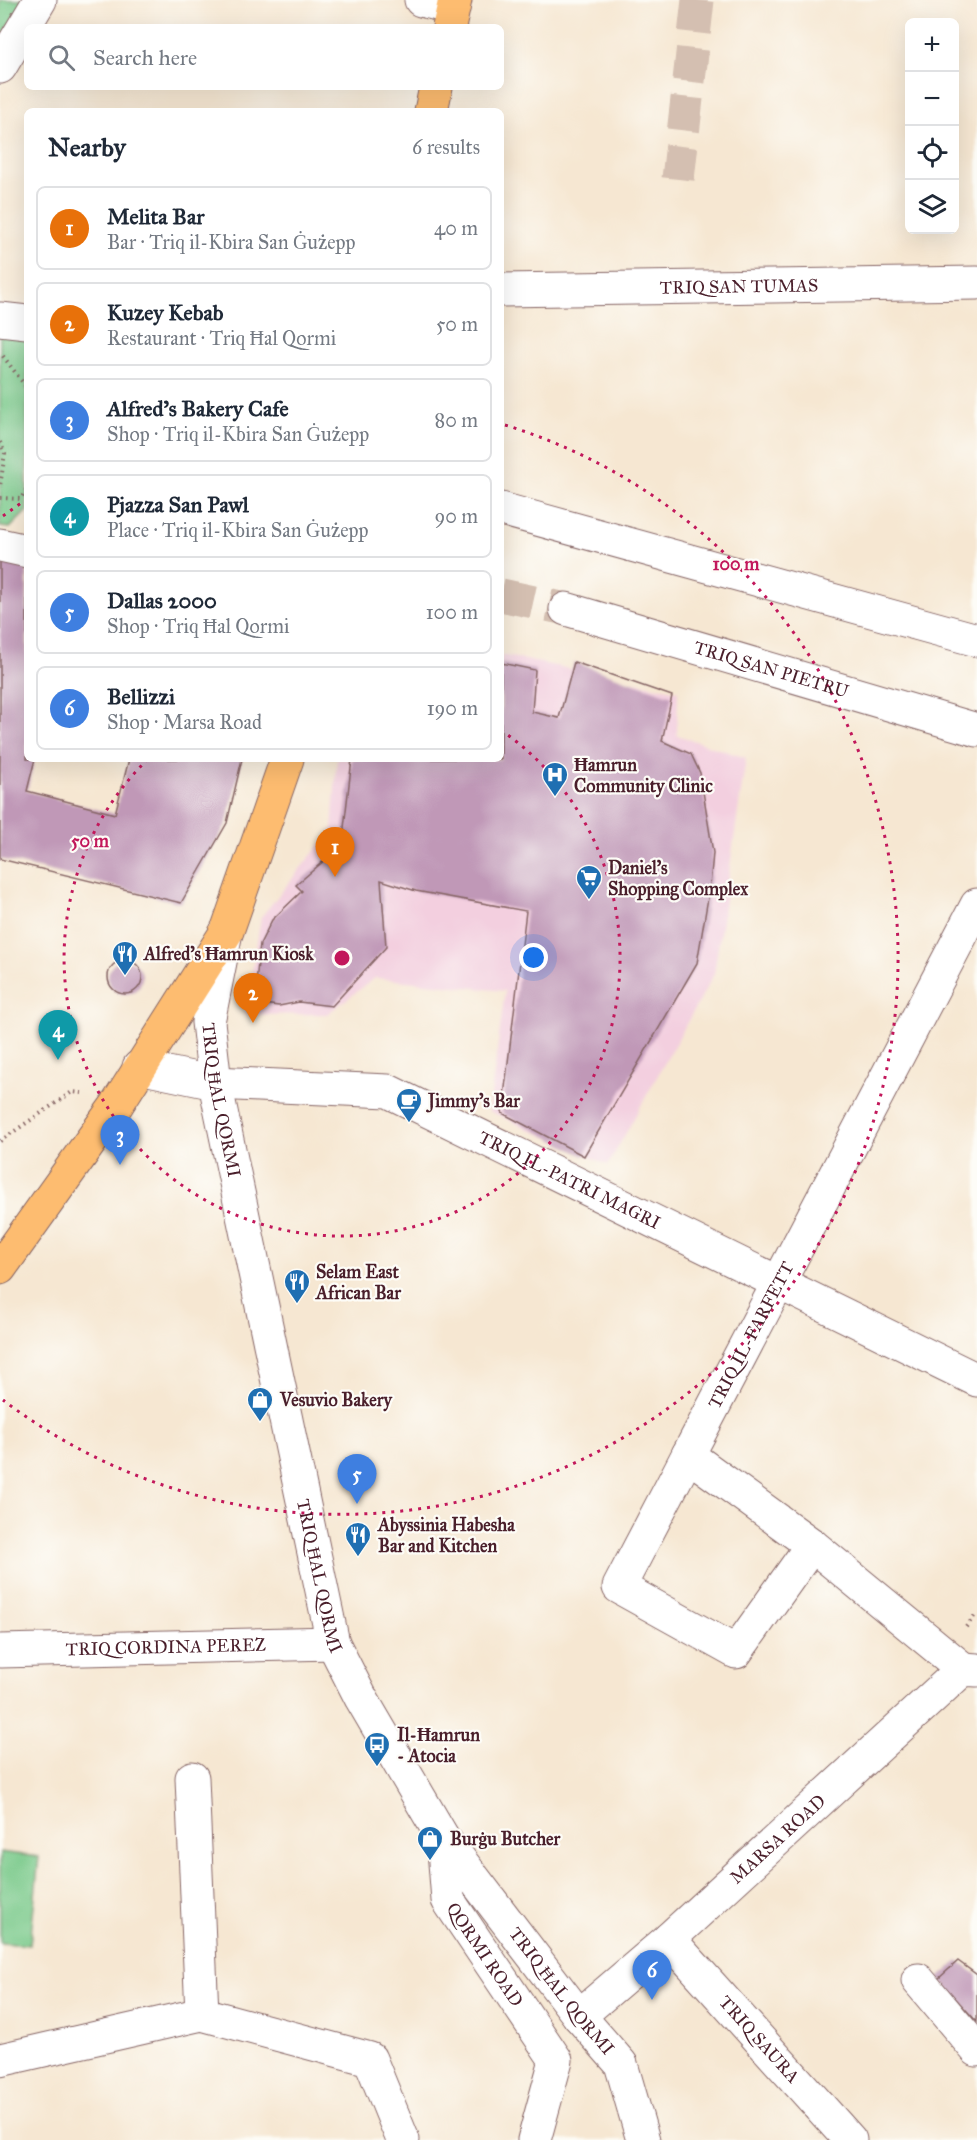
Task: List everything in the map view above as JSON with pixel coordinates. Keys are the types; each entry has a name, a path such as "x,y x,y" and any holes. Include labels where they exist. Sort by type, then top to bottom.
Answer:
{"main road":[{"path":"432,108 435,90"},
{"path":"3,1260 116,1106 227,930 287,762"}],"street":[{"path":"26,24 40,0"},
{"path":"421,0 452,12"},
{"path":"0,67 24,27"},
{"name":"TRIQ SAN TUMAS","path":"504,290 977,283"},
{"path":"0,319 24,322"},
{"path":"504,510 977,640"},
{"path":"0,545 24,550"},
{"name":"TRIQ SAN PIETRU","path":"566,609 977,730"},
{"name":"TRIQ IL-FARFETT","path":"812,1545 736,1652 619,1587 977,905"},
{"name":"TRIQ ĦAL QORMI","path":"227,930 208,1022 215,1083 333,1643 361,1698 443,1838 579,2016 621,2064 643,2140"},
{"name":"TRIQ IL-PATRI MAGRI","path":"139,1067 215,1083 388,1091 977,1380"},
{"path":"688,1455 812,1545 970,1669"},
{"name":"TRIQ CORDINA PEREZ","path":"0,1651 333,1643"},
{"name":"MARSA ROAD","path":"579,2016 669,1939 970,1669"},
{"path":"192,1778 202,2014"},
{"name":"QORMI ROAD","path":"443,1838 448,1900 556,2061 534,2140"},
{"name":"TRIQ SAURA","path":"669,1939 850,2140"},
{"path":"918,1980 977,2050"},
{"path":"0,2060 202,2014 370,2059 402,2140"}],"path":[{"path":"0,354 24,384"},
{"path":"0,442 5,453 0,486"},
{"path":"0,498 21,499 24,494"},
{"path":"0,1141 72,1092 97,1094 116,1106"}],"shaded area":[{"name":"Daniel's Shopping Complex","path":"504,656 678,691 677,735 746,758 714,974 608,1165 489,1111 505,991 375,978 327,1014 245,1015 261,917 332,830 337,762 504,762"}],"green space":[{"path":"0,0 25,0 0,40"},
{"path":"0,332 24,334 24,514 10,528 0,527"},
{"path":"0,1852 39,1857 30,1945 0,1943"}],"building":[{"path":"0,546 24,551 24,762 34,762 27,791 115,814 128,762 241,762 227,823 181,903 0,859"},
{"name":"Daniel's Shopping Complex","path":"574,662 672,696 662,741 691,754 700,773 713,853 697,963 584,1156 502,1113 526,911 416,891 381,880 386,947 332,1006 299,1002 279,1006 254,1003 260,944 272,920 302,891 296,885 349,839 344,828 352,762 504,762 504,664 535,670 532,712 559,718"},
{"name":"Alfred's Ħamrun Kiosk","path":"125,960 137,965 142,977 137,989 125,994 113,989 108,977 113,965"},
{"path":"958,1961 977,1975 977,2022 938,1979"}],"tunnel":[{"path":"678,179 698,0"},
{"path":"504,596 566,609"}],"place":[{"name":"Ħamrun Community Clinic","path":"555,798"},
{"name":"Melita Bar","path":"335,877"},
{"name":"Daniel's Shopping Complex","path":"589,901"},
{"name":"Alfred's Ħamrun Kiosk","path":"125,977"},
{"name":"Kuzey Kebab","path":"253,1023"},
{"name":"Pjazza San Pawl","path":"58,1060"},
{"name":"Jimmy’s Bar","path":"409,1124"},
{"name":"Alfred's Bakery Cafe","path":"120,1165"},
{"name":"Selam East African Bar","path":"297,1305"},
{"name":"Vesuvio Bakery","path":"260,1423"},
{"name":"Dallas 2000","path":"357,1504"},
{"name":"Abyssinia Habesha Bar and Kitchen","path":"358,1558"},
{"name":"Il-Ħamrun - Atocia","path":"377,1768"},
{"name":"Burġu Butcher","path":"430,1862"},
{"name":"Bellizzi","path":"652,2000"}]}
